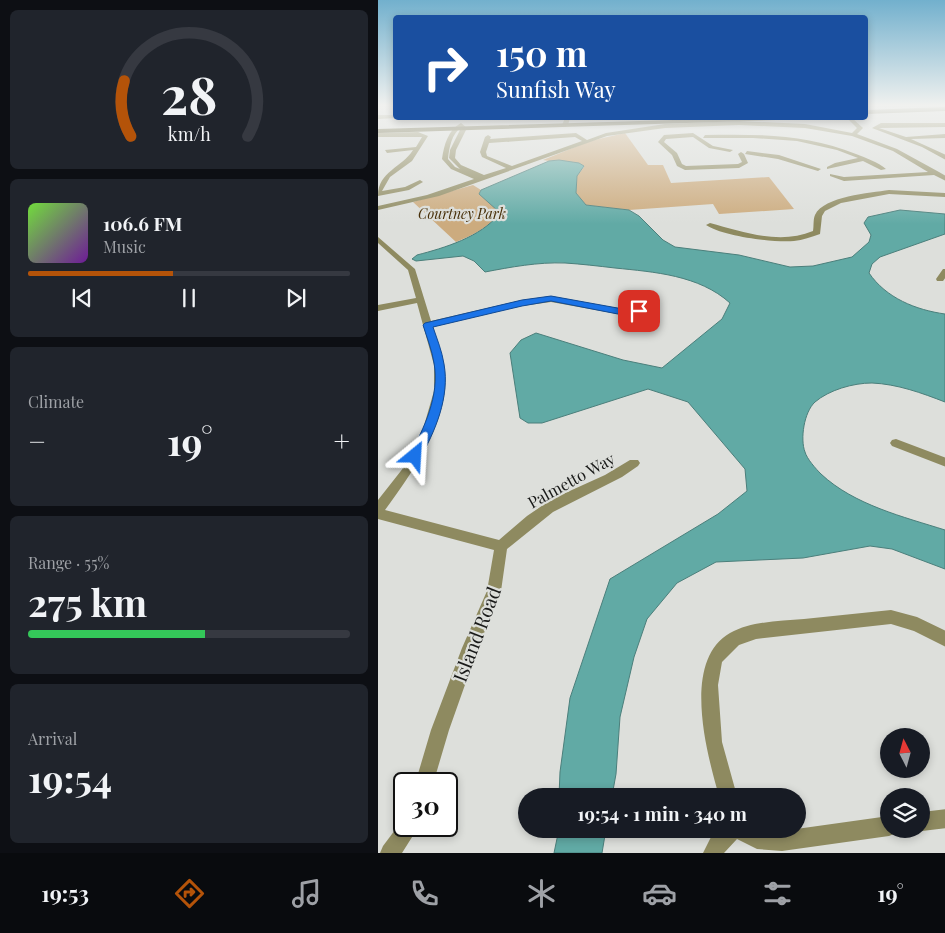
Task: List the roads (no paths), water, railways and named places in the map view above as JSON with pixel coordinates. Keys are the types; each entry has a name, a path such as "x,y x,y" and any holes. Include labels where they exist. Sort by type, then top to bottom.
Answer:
{"street":[{"path":"378,193 387,176 410,160 420,145"},
{"path":"448,145 445,159 453,168 484,179"},
{"path":"486,145 483,152 485,157 512,168"},
{"path":"378,208 430,196 484,179 575,145"},
{"path":"664,145 675,154 679,165 685,168 743,165 745,162 744,153"},
{"path":"708,145 730,150 733,153 779,157 844,179 937,173"},
{"path":"830,145 883,169"},
{"path":"882,145 911,158 946,179"},
{"path":"919,145 946,158"},
{"path":"387,151 418,148"},
{"path":"911,158 946,151"},
{"path":"827,173 837,164 864,159"},
{"path":"378,193 406,188 420,182"},
{"path":"710,226 730,232 776,239 801,239 817,232 818,216 826,206 840,201 889,192 946,195"},
{"path":"378,238 411,268 439,365 439,391 429,429 408,470 378,510"},
{"path":"940,279 946,271"},
{"path":"428,325 522,303 551,299 623,312 639,311"},
{"path":"378,308 420,300"},
{"path":"896,443 946,463"},
{"name":"Palmetto Way","path":"501,546 538,514 566,498 620,473 634,463"},
{"path":"378,514 501,546"},
{"name":"Island Road","path":"428,772 440,730 470,648 494,591 501,546"},
{"path":"726,788 714,742 710,685 715,658 734,639 756,631 891,617 917,624 941,637"},
{"path":"930,820 946,818"},
{"path":"806,838 880,827"},
{"path":"390,853 401,837"},
{"path":"713,853 724,838"},
{"path":"757,838 782,841 803,838"}],"water":[{"path":"559,160 579,163 584,166 577,176 576,193 586,205 629,210 639,216 663,240 675,247 739,255 790,267 813,266 852,257 869,242 871,235 864,223 868,217 900,210 945,214 945,234 880,257 872,264 869,273 884,289 902,301 913,306 945,314 945,402 891,385 865,383 849,386 827,394 811,406 804,426 803,440 806,455 814,467 834,485 880,509 945,530 945,569 892,549 870,546 803,558 716,562 677,583 647,619 634,657 620,717 613,788 559,788 570,698 610,579 718,514 747,491 745,469 688,402 648,389 542,423 528,423 520,418 510,353 521,340 536,333 623,360 662,368 722,319 730,303 704,286 676,276 660,273 555,263 525,265 485,272 474,261 463,256 416,261 412,259 417,255 461,240 482,229 499,214 479,194 481,190 549,161"},
{"path":"557,838 604,838 602,853 554,853"}],"park label":[{"name":"Courtney Park","path":"462,213"}]}
